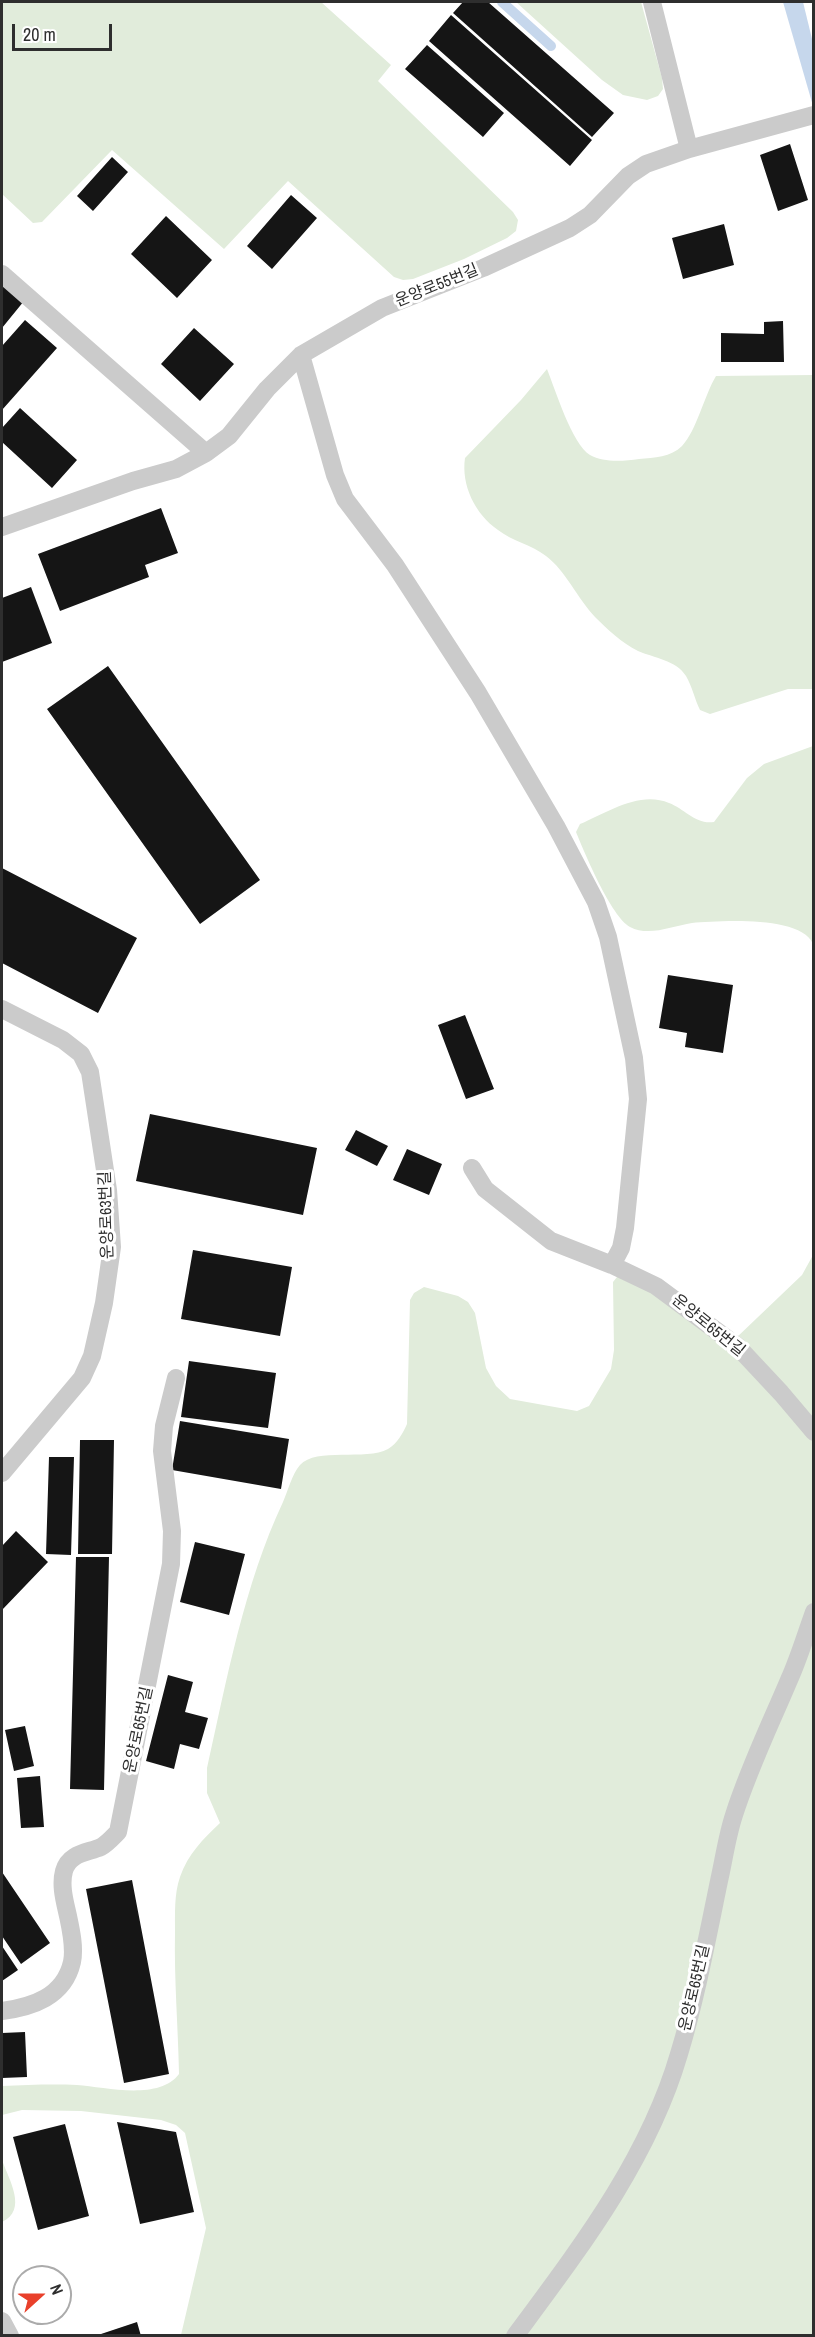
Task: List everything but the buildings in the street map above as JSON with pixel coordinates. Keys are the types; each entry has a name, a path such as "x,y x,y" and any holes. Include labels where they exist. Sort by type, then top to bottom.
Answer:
{"lane":[{"path":"652,2 689,148"},
{"name":"운양로55번길","path":"2,527 133,481 176,469 206,453 229,436 267,389 301,355 382,308 483,268 570,228 590,215 628,176 646,164 689,148 813,115"},
{"path":"2,274 206,453"},
{"path":"301,355 335,475 345,499 395,565 478,693 556,826 596,902 608,937 634,1058 638,1100 625,1228 621,1248 612,1265"},
{"name":"운양로63번길","path":"2,1009 63,1040 81,1054 90,1072 108,1190 111,1246 104,1303 92,1356 82,1378 2,1473"},
{"name":"운양로65번길","path":"472,1168 485,1190 551,1240 656,1286 737,1346 781,1393 813,1432"},
{"name":"운양로65번길","path":"2,2011 24,2008 49,1998 63,1981 72,1962 72,1938 63,1886 64,1869 75,1855 103,1846 118,1832 171,1564 172,1531 162,1451 164,1426 176,1378"},
{"name":"운양로65번길","path":"515,2336 614,2197 647,2139 664,2099 697,1986 733,1818 748,1772 790,1679 813,1611"},
{"path":"2,2321 10,2336"}],"green space":[{"path":"2,2 321,2 391,65 378,81 513,212 518,220 516,231 507,238 464,259 413,279 403,280 394,277 288,181 224,249 112,150 42,222 33,223 2,194"},
{"path":"516,2 641,2 663,89 658,96 647,100 623,95 602,80"},
{"path":"547,369 565,415 583,449 596,458 614,461 668,455 678,450 692,431 716,376 813,375 813,689 788,689 710,714 700,710 686,676 677,666 638,651 621,640 595,617 553,562 540,552 504,534 483,516 471,498 465,478 465,458 521,400"},
{"path":"813,746 813,944 805,935 793,928 777,924 739,921 704,922 645,931 630,927 623,921 599,884 586,855 576,832 580,824 623,804 647,799 669,803 696,819 714,822 747,778 764,764"},
{"path":"813,1255 813,2335 181,2335 206,2228 185,2133 176,2125 161,2120 81,2111 22,2110 2,2115 2,2086 77,2085 116,2090 145,2090 170,2082 179,2074 175,1967 177,1890 183,1869 192,1854 220,1823 207,1793 207,1768 247,1599 269,1534 297,1469 307,1460 317,1457 379,1452 391,1447 399,1438 407,1424 410,1300 414,1293 424,1287 458,1296 468,1302 475,1313 486,1368 496,1386 510,1399 577,1411 589,1406 611,1369 614,1350 613,1282 617,1277 622,1276 735,1339 802,1275"},
{"path":"2,2160 12,2185 15,2202 10,2217 2,2222"}],"water":[{"path":"783,2 803,2 813,43 813,106"}],"waterway":[{"path":"502,2 551,46"}]}
